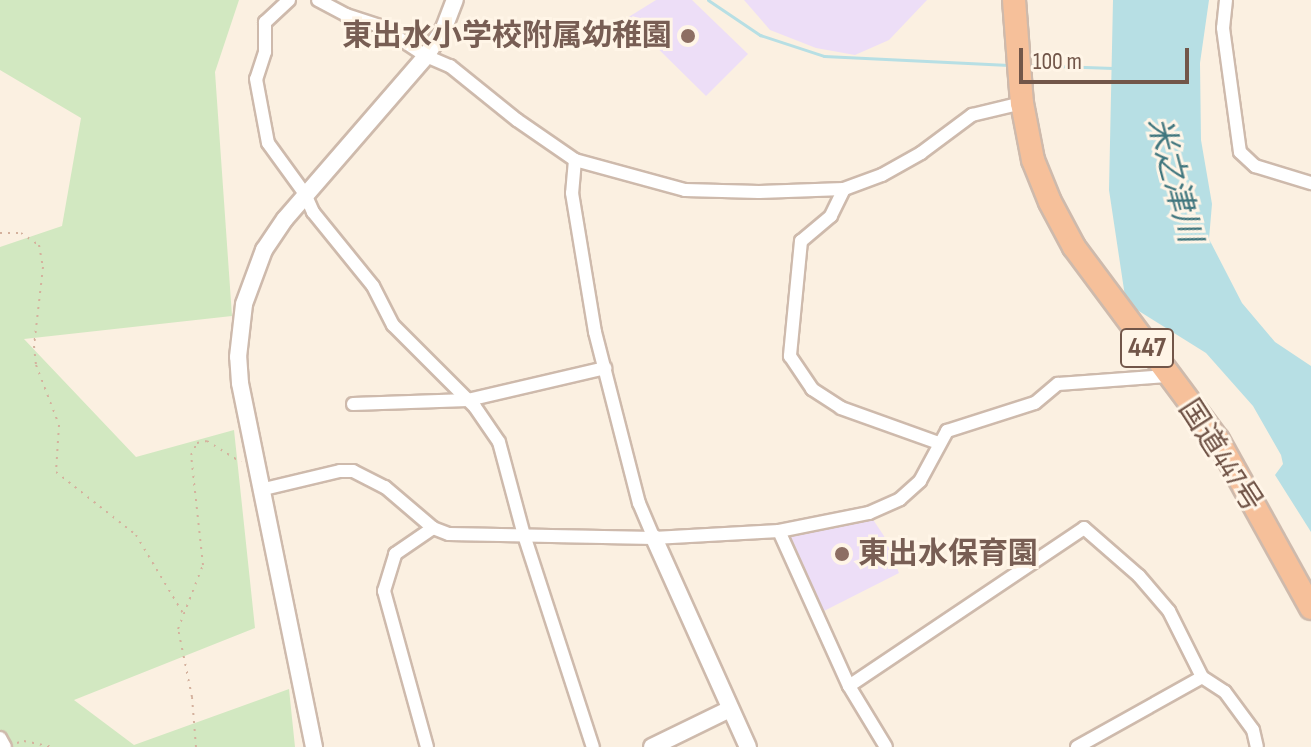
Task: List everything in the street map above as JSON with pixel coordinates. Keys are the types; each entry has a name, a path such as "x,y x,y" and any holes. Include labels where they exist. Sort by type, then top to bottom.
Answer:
{"highway":[{"name":"国道447号","path":"1014,0 1022,103 1033,160 1050,202 1074,247 1167,376 1218,440 1311,608"}],"street":[{"path":"289,0 265,22 265,52 256,79 268,143 305,194 313,212 373,286 393,325 468,400 499,442 524,535 593,747"},
{"path":"318,0 346,15 382,27 426,56 450,66 575,160 685,190 759,192 844,189 882,175 921,153 972,115 1022,103"},
{"path":"314,747 240,383 238,357 244,304 264,250 305,194 426,56 444,28 455,0"},
{"path":"1226,0 1223,28 1240,152 1255,166 1311,183"},
{"path":"575,160 572,193 605,368 639,503 748,747"},
{"path":"844,189 831,216 801,241 790,356 812,389 841,408 939,443"},
{"path":"353,404 468,400 605,368"},
{"path":"260,490 340,471 353,471 385,487 433,528 449,534 654,538 779,531 869,513 900,499 920,481 947,431 1035,403 1058,384 1167,376"},
{"path":"427,747 384,591 395,554 433,528"},
{"path":"849,686 1084,528 1139,576 1169,611 1202,677 1225,692 1253,730 1257,747"},
{"path":"779,531 849,686 886,747"},
{"path":"1077,747 1202,677"},
{"path":"652,747 730,709"},
{"path":"0,738 7,747"}],"path":[{"path":"0,233 21,233 39,245 43,267 34,346 36,365 59,425 56,472 136,535 184,615"},
{"path":"196,747 192,697 178,629 203,565 202,530 191,455 197,443 207,441 250,468 260,490"},
{"path":"7,747 24,741 52,747"}],"shaded area":[{"name":"東出水小学校附属幼稚園","path":"656,0 692,0 748,54 706,96 627,18"},
{"path":"744,0 927,0 889,40 855,55 816,48 770,30"},
{"name":"東出水保育園","path":"872,518 884,536 899,573 818,614 785,536"}],"green space":[{"path":"0,0 239,0 215,72 232,316 24,339 136,457 234,430 255,628 74,700 134,745 289,689 295,747 0,747 0,247 62,226 81,118 0,70"}],"water":[{"name":"米之津川","path":"1113,0 1209,0 1200,63 1201,140 1212,204 1209,239 1242,303 1275,342 1311,366 1311,532 1275,475 1283,464 1281,455 1253,406 1206,353 1126,303 1109,190"}],"waterway":[{"path":"708,0 760,35 824,56 1009,65"},
{"path":"1029,65 1113,68"}],"place":[{"name":"東出水小学校附属幼稚園","path":"688,36"},
{"name":"東出水保育園","path":"842,554"}]}
